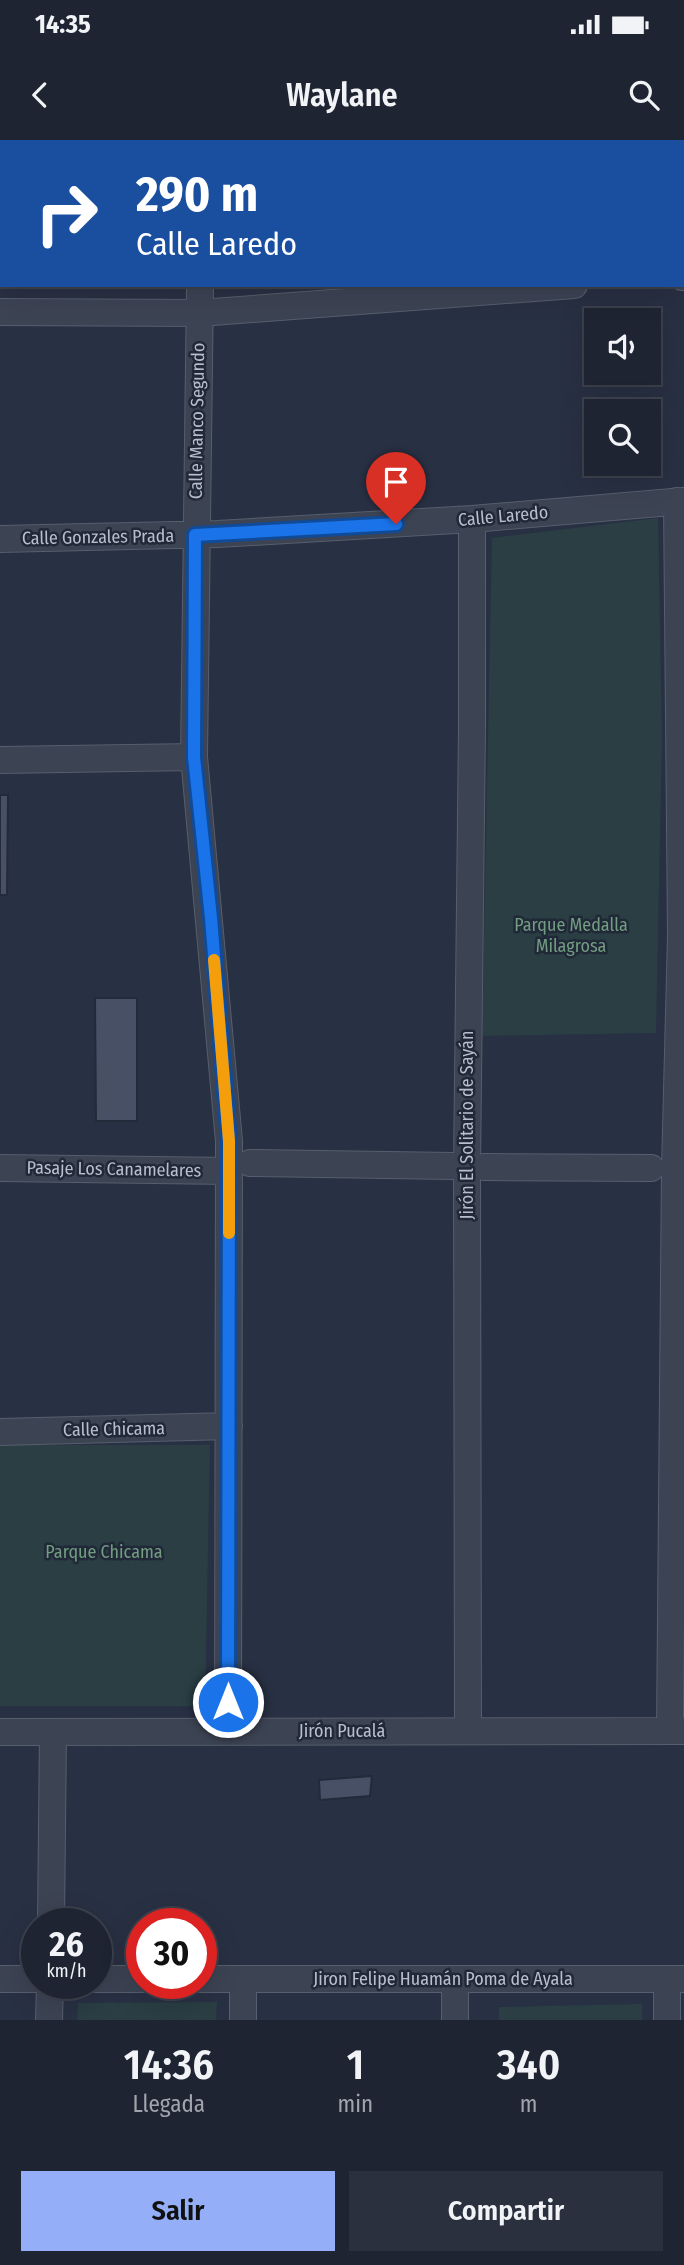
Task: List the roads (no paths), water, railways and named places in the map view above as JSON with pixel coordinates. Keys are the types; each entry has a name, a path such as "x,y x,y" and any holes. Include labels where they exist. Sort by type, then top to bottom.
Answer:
{"street":[{"name":"Calle Manco Segundo","path":"200,287 194,757 229,1141 239,1167 229,1426 228,1732"},
{"path":"0,312 199,313 547,287"},
{"path":"677,1731 675,1168 681,935 680,501"},
{"name":"Calle Laredo","path":"195,535 472,519 680,501"},
{"name":"Jirón El Solitario de Sayán","path":"468,1731 467,1167 472,519"},
{"name":"Calle Gonzales Prada","path":"0,539 195,535"},
{"path":"0,760 194,757"},
{"name":"Pasaje Los Canamelares","path":"0,1168 454,1166"},
{"path":"484,1167 651,1168"},
{"name":"Calle Chicama","path":"0,1432 229,1426"},
{"name":"Jirón Pucalá","path":"0,1732 677,1731"},
{"path":"51,1908 53,1732"},
{"path":"0,1979 21,1979"},
{"name":"Jiron Felipe Huamán Poma de Ayala","path":"217,1979 676,1979"},
{"path":"243,1979 243,2020"},
{"path":"455,1979 455,2020"},
{"path":"667,2020 676,1979"},
{"path":"50,1999 50,2020"}],"park label":[{"name":"Parque Medalla Milagrosa","path":"571,935"},
{"name":"Parque Chicama","path":"104,1552"}]}
